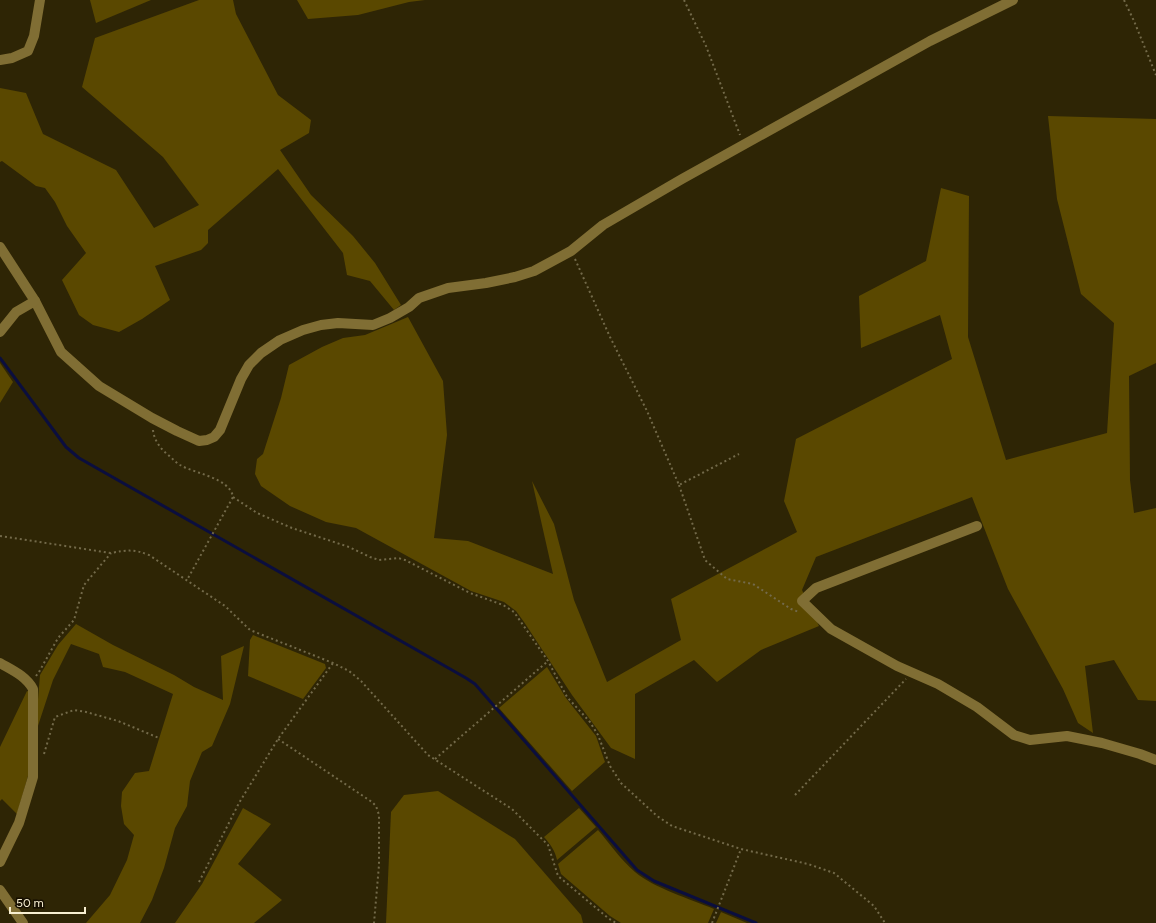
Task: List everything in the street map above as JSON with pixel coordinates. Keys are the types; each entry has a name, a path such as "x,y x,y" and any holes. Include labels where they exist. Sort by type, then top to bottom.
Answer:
{"street":[{"path":"0,60 12,58 28,51 34,36 40,0"},
{"path":"0,247 35,301 61,352 99,386 152,418 199,441 207,440 220,430 241,380 249,366 261,353 280,340 303,330 321,325 338,323 373,324 390,318 409,307 419,298 448,288 486,283 534,271 571,251 603,225 622,213 930,41 1013,0"},
{"path":"0,332 16,312 35,301"},
{"path":"977,526 816,588 802,601 831,629 897,666 938,684 976,707 1014,736 1030,740 1067,736 1102,743 1156,760"},
{"path":"0,663 22,676 29,682 33,689 33,777 19,823 0,862"},
{"path":"0,890 23,923"}],"path":[{"path":"684,0 706,46 744,145"},
{"path":"1124,0 1156,75"},
{"path":"571,251 610,337 647,411 679,485 705,560 726,579 753,584 791,609 803,614"},
{"path":"152,418 153,432 161,449 180,465 198,474 218,480 229,487 233,497 257,513 292,528 349,547 379,560 398,558 405,560 470,593 503,604 514,612 548,661 567,697 590,722 598,735 610,766 621,783 656,816 672,826 740,849 808,864 834,873 874,906 886,923"},
{"path":"679,485 739,454"},
{"path":"187,580 233,497"},
{"path":"0,536 111,553 137,550 149,555 225,606 250,630 333,662 350,671 428,755 512,809 548,845 558,876 616,923"},
{"path":"29,682 40,672 58,638 74,620 84,585 111,553"},
{"path":"435,759 548,661"},
{"path":"199,882 239,803 278,738 333,662"},
{"path":"796,795 912,673"},
{"path":"42,760 55,717 74,710 118,721 159,738"},
{"path":"278,738 376,806 379,815 378,865 374,923"},
{"path":"712,923 740,849"}],"shaded area":[{"path":"90,0 151,0 96,23"},
{"path":"199,0 233,0 236,14 278,95 311,120 309,133 280,150 311,195 353,236 375,263 401,305 394,310 370,281 347,275 343,253 278,169 208,230 208,243 201,250 155,266 170,300 142,319 119,332 93,325 79,315 62,280 86,253 67,226 55,202 45,188 36,186 2,161 0,162 0,88 26,93 43,134 116,170 154,228 199,205 163,157 82,87 95,38"},
{"path":"297,0 425,0 409,2 358,15 308,19"},
{"path":"1048,116 1156,119 1156,363 1129,376 1130,480 1134,513 1156,508 1156,701 1138,700 1114,660 1085,666 1093,733 1078,723 1063,689 1008,589 972,497 816,557 802,590 819,626 761,650 717,682 694,660 635,694 635,759 611,748 572,695 516,611 504,602 471,591 356,528 326,522 290,506 261,486 255,474 257,459 263,454 281,398 289,365 322,347 343,338 365,335 408,317 443,381 447,435 434,538 468,541 553,574 532,481 554,524 574,600 607,682 681,640 671,599 797,532 784,501 796,439 952,359 940,315 861,348 859,296 926,261 941,188 969,196 968,337 1006,460 1107,433 1114,323 1081,294 1057,199"},
{"path":"0,363 13,382 0,403"},
{"path":"76,624 194,687 223,700 221,656 244,646 230,704 212,746 202,752 190,781 187,806 175,828 164,868 152,900 140,923 86,923 110,895 127,860 134,835 124,824 121,806 122,792 135,773 149,771 173,694 125,672 103,667 99,654 71,644 53,680 35,735 40,675 58,645"},
{"path":"253,635 325,664 326,668 303,699 248,676 250,640"},
{"path":"547,667 566,698 596,736 605,762 572,791 499,708"},
{"path":"27,691 30,692 28,776 17,814 2,799 0,801 0,747"},
{"path":"438,791 515,839 581,915 583,923 386,923 391,812 404,795"},
{"path":"243,808 271,824 238,864 282,900 254,923 175,923 202,884"},
{"path":"579,808 596,827 557,860 554,850 544,837"},
{"path":"598,830 625,862 643,878 662,888 714,909 708,923 621,923 610,916 561,874 558,864"},
{"path":"721,912 747,923 716,923"}],"waterway":[{"path":"0,358 66,447 79,458 475,684 637,870 654,881 756,923"}]}
